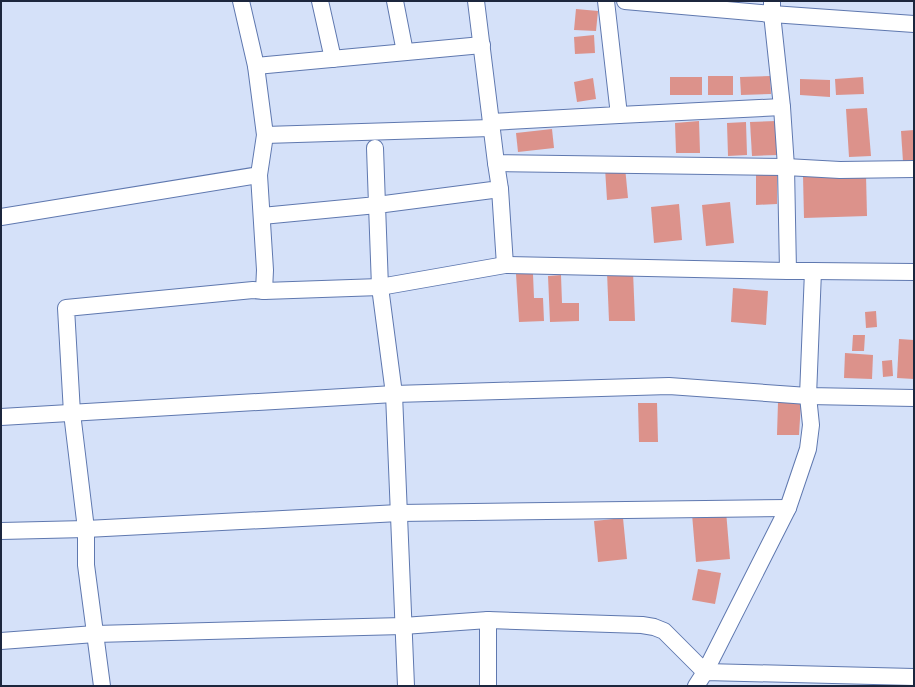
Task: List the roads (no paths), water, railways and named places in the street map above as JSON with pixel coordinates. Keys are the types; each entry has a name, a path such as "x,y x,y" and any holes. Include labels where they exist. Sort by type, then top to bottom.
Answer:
{"street":[{"path":"241,1 256,66 266,135 259,175 265,270 264,291"},
{"path":"320,1 333,59"},
{"path":"395,1 405,52"},
{"path":"476,1 500,189 505,265"},
{"path":"606,1 619,115"},
{"path":"625,1 772,7 914,24"},
{"path":"772,7 786,167 788,272"},
{"path":"256,66 482,45"},
{"path":"266,135 491,125 619,115 782,108"},
{"path":"375,148 380,287 394,394 406,686"},
{"path":"496,163 786,167 840,170 914,169"},
{"path":"1,217 259,175"},
{"path":"262,216 377,205 500,189"},
{"path":"102,686 86,565 86,529 72,413 66,308 253,290 264,291 380,287 505,265 788,272 914,272"},
{"path":"696,686 705,672 788,508 808,449 811,426 808,396 813,271"},
{"path":"1,417 394,394 669,386 808,396 914,398"},
{"path":"1,531 86,529 398,513 788,508"},
{"path":"488,620 488,686"},
{"path":"1,641 95,634 403,626 488,620 642,625 654,627 664,631 705,672 914,677"}]}
